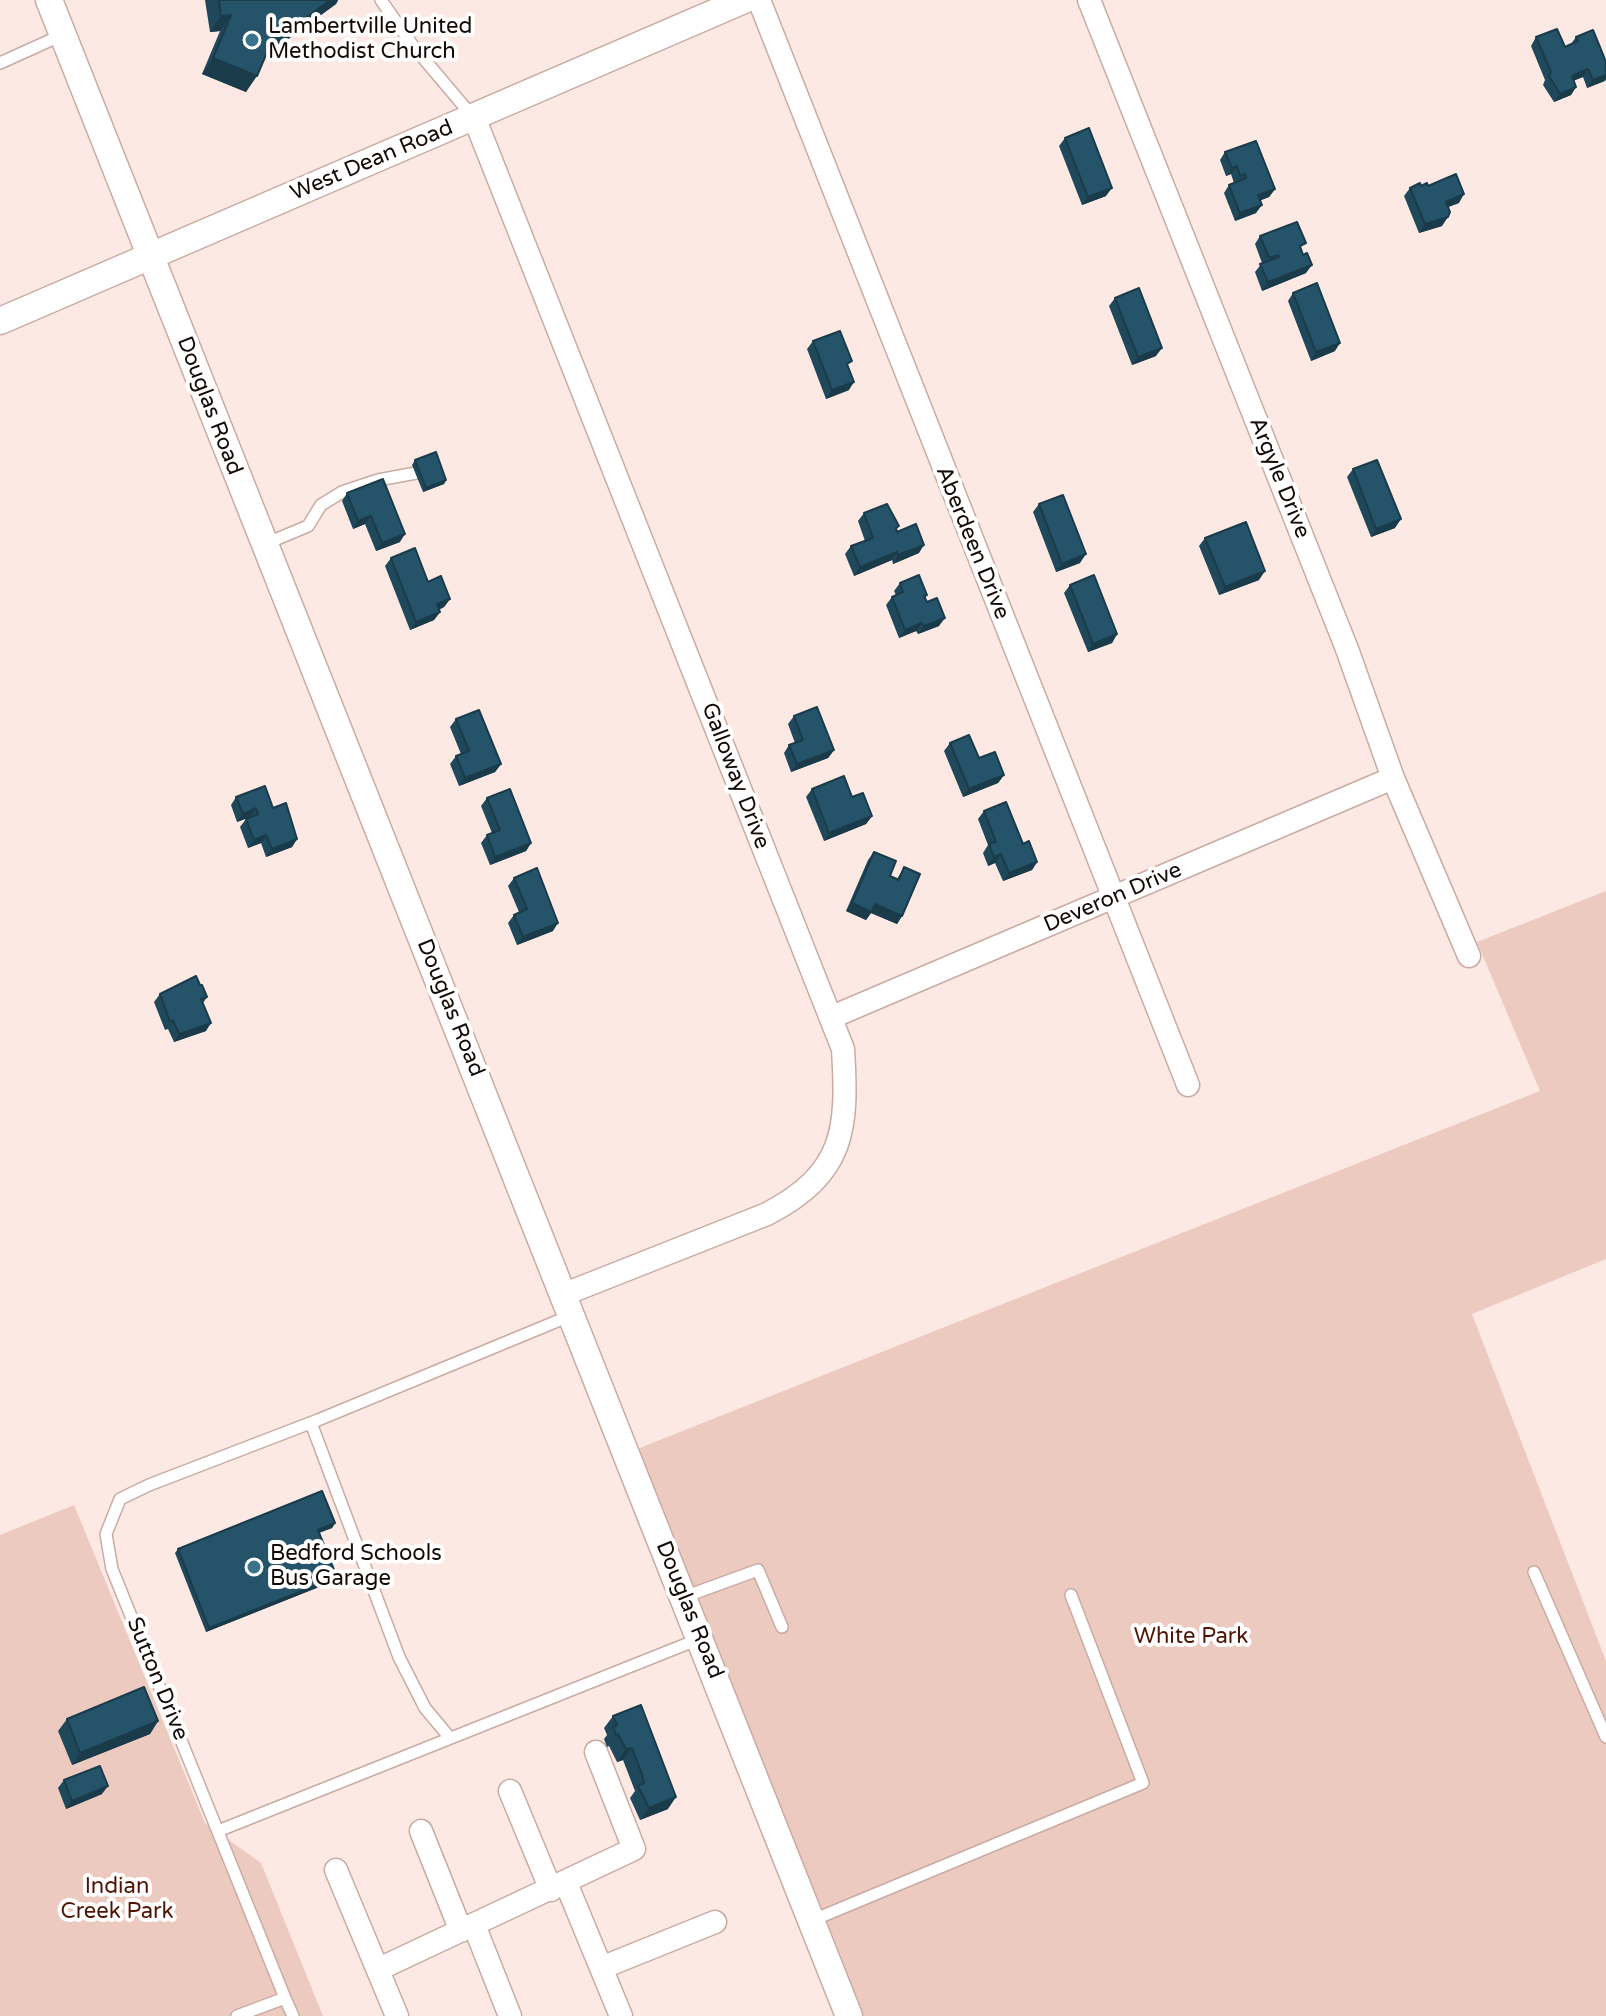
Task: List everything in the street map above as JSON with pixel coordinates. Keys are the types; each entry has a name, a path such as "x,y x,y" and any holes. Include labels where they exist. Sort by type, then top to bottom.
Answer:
{"street":[{"name":"Douglas Road","path":"49,0 849,2016"},
{"name":"West Dean Road","path":"0,321 744,0"},
{"name":"Aberdeen Drive","path":"759,0 1188,1085"},
{"name":"Argyle Drive","path":"1089,0 1347,649 1393,778 1469,956"},
{"name":"Galloway Drive","path":"474,117 843,1049 844,1123 831,1159 814,1181 790,1202 767,1214 569,1304"},
{"name":"Deveron Drive","path":"832,1017 1393,778"},
{"path":"379,1969 634,1849 596,1752"},
{"path":"510,1791 601,1968 621,2016"},
{"path":"421,1831 510,2016"},
{"path":"336,1870 397,2016"},
{"path":"601,1968 715,1922"}],"lane":[{"path":"381,0 413,46 474,117"},
{"path":"0,63 63,35"},
{"path":"265,544 308,526 321,505 342,492 371,482 416,473"},
{"name":"Sutton Drive","path":"293,2016 112,1569 106,1534 120,1499 311,1423 569,1304"},
{"path":"311,1423 399,1657 425,1708 450,1738"},
{"path":"684,1598 758,1570 782,1627"},
{"path":"1534,1572 1606,1737"},
{"path":"813,1920 1143,1783 1071,1595"},
{"path":"218,1831 700,1639"},
{"path":"237,2016 285,1998"}],"green space":[{"name":"White Park","path":"1606,891 1606,1259 1472,1314 1606,1661 1606,2016 859,2016 637,1449 1540,1091 1477,942"},
{"name":"Indian Creek Park","path":"74,1505 205,1823 261,1863 323,2016 0,2016 0,1535"}],"building":[{"name":"Lambertville United Methodist Church","path":"219,0 330,0 280,37 276,31 257,76 213,58 231,15 221,16"},
{"path":"1557,29 1565,47 1578,41 1576,37 1593,30 1606,62 1606,75 1593,80 1588,69 1572,76 1576,87 1560,94 1549,76 1551,72 1536,37"},
{"path":"1089,128 1112,188 1088,197 1065,138"},
{"path":"1256,141 1275,189 1258,195 1262,205 1240,213 1229,185 1246,178 1245,174 1240,176 1237,166 1232,168 1225,152"},
{"path":"1456,174 1464,194 1446,202 1450,212 1448,217 1425,224 1410,188 1420,183 1421,186 1427,183 1428,186"},
{"path":"1297,222 1306,243 1300,246 1303,255 1307,253 1312,265 1268,282 1260,264 1279,257 1269,258 1260,236"},
{"path":"1317,283 1340,343 1316,352 1293,293"},
{"path":"1139,288 1162,348 1138,357 1115,298"},
{"path":"840,331 852,361 847,364 854,382 832,390 813,341"},
{"path":"436,452 446,480 426,488 415,460"},
{"path":"1377,460 1401,519 1376,529 1353,469"},
{"path":"383,479 405,534 382,543 371,516 358,521 347,493"},
{"path":"1063,495 1086,554 1062,564 1039,504"},
{"path":"887,504 899,526 897,532 916,524 924,545 860,567 851,546 873,538 864,513"},
{"path":"1246,522 1265,571 1225,587 1205,538"},
{"path":"415,548 428,582 441,576 450,599 437,604 440,612 416,622 391,558"},
{"path":"919,575 927,602 937,598 945,618 905,630 892,597 903,592 900,583"},
{"path":"1094,575 1117,634 1093,644 1070,585"},
{"path":"817,707 834,750 797,764 789,745 803,740 794,716"},
{"path":"479,710 501,764 465,778 456,756 469,751 456,719"},
{"path":"969,735 979,758 995,752 1004,775 969,789 950,743"},
{"path":"844,776 852,797 863,793 872,816 829,833 812,789"},
{"path":"265,786 273,808 286,803 297,839 272,849 266,835 254,840 246,819 258,814 256,808 243,814 236,797"},
{"path":"510,789 531,843 495,857 487,835 500,830 487,798"},
{"path":"1006,802 1023,844 1029,841 1037,862 1009,873 1001,854 994,857 989,844 996,842 984,811"},
{"path":"874,852 896,861 890,876 899,880 904,867 920,874 902,916 875,904 871,912 852,903"},
{"path":"537,868 558,923 523,937 514,915 527,909 514,878"},
{"path":"196,976 207,997 201,999 211,1023 179,1034 173,1020 170,1022 160,994"},
{"name":"Bedford Schools Bus Garage","path":"322,1491 335,1523 318,1530 337,1577 209,1628 178,1549"},
{"path":"144,1687 158,1721 80,1753 67,1719"},
{"path":"641,1705 676,1797 649,1808 638,1786 644,1783 632,1748 626,1749 613,1727 617,1725 613,1716"},
{"path":"100,1766 108,1786 72,1801 64,1780"}],"place":[{"name":"Lambertville United Methodist Church","path":"252,40"},
{"name":"Bedford Schools Bus Garage","path":"254,1567"}]}
